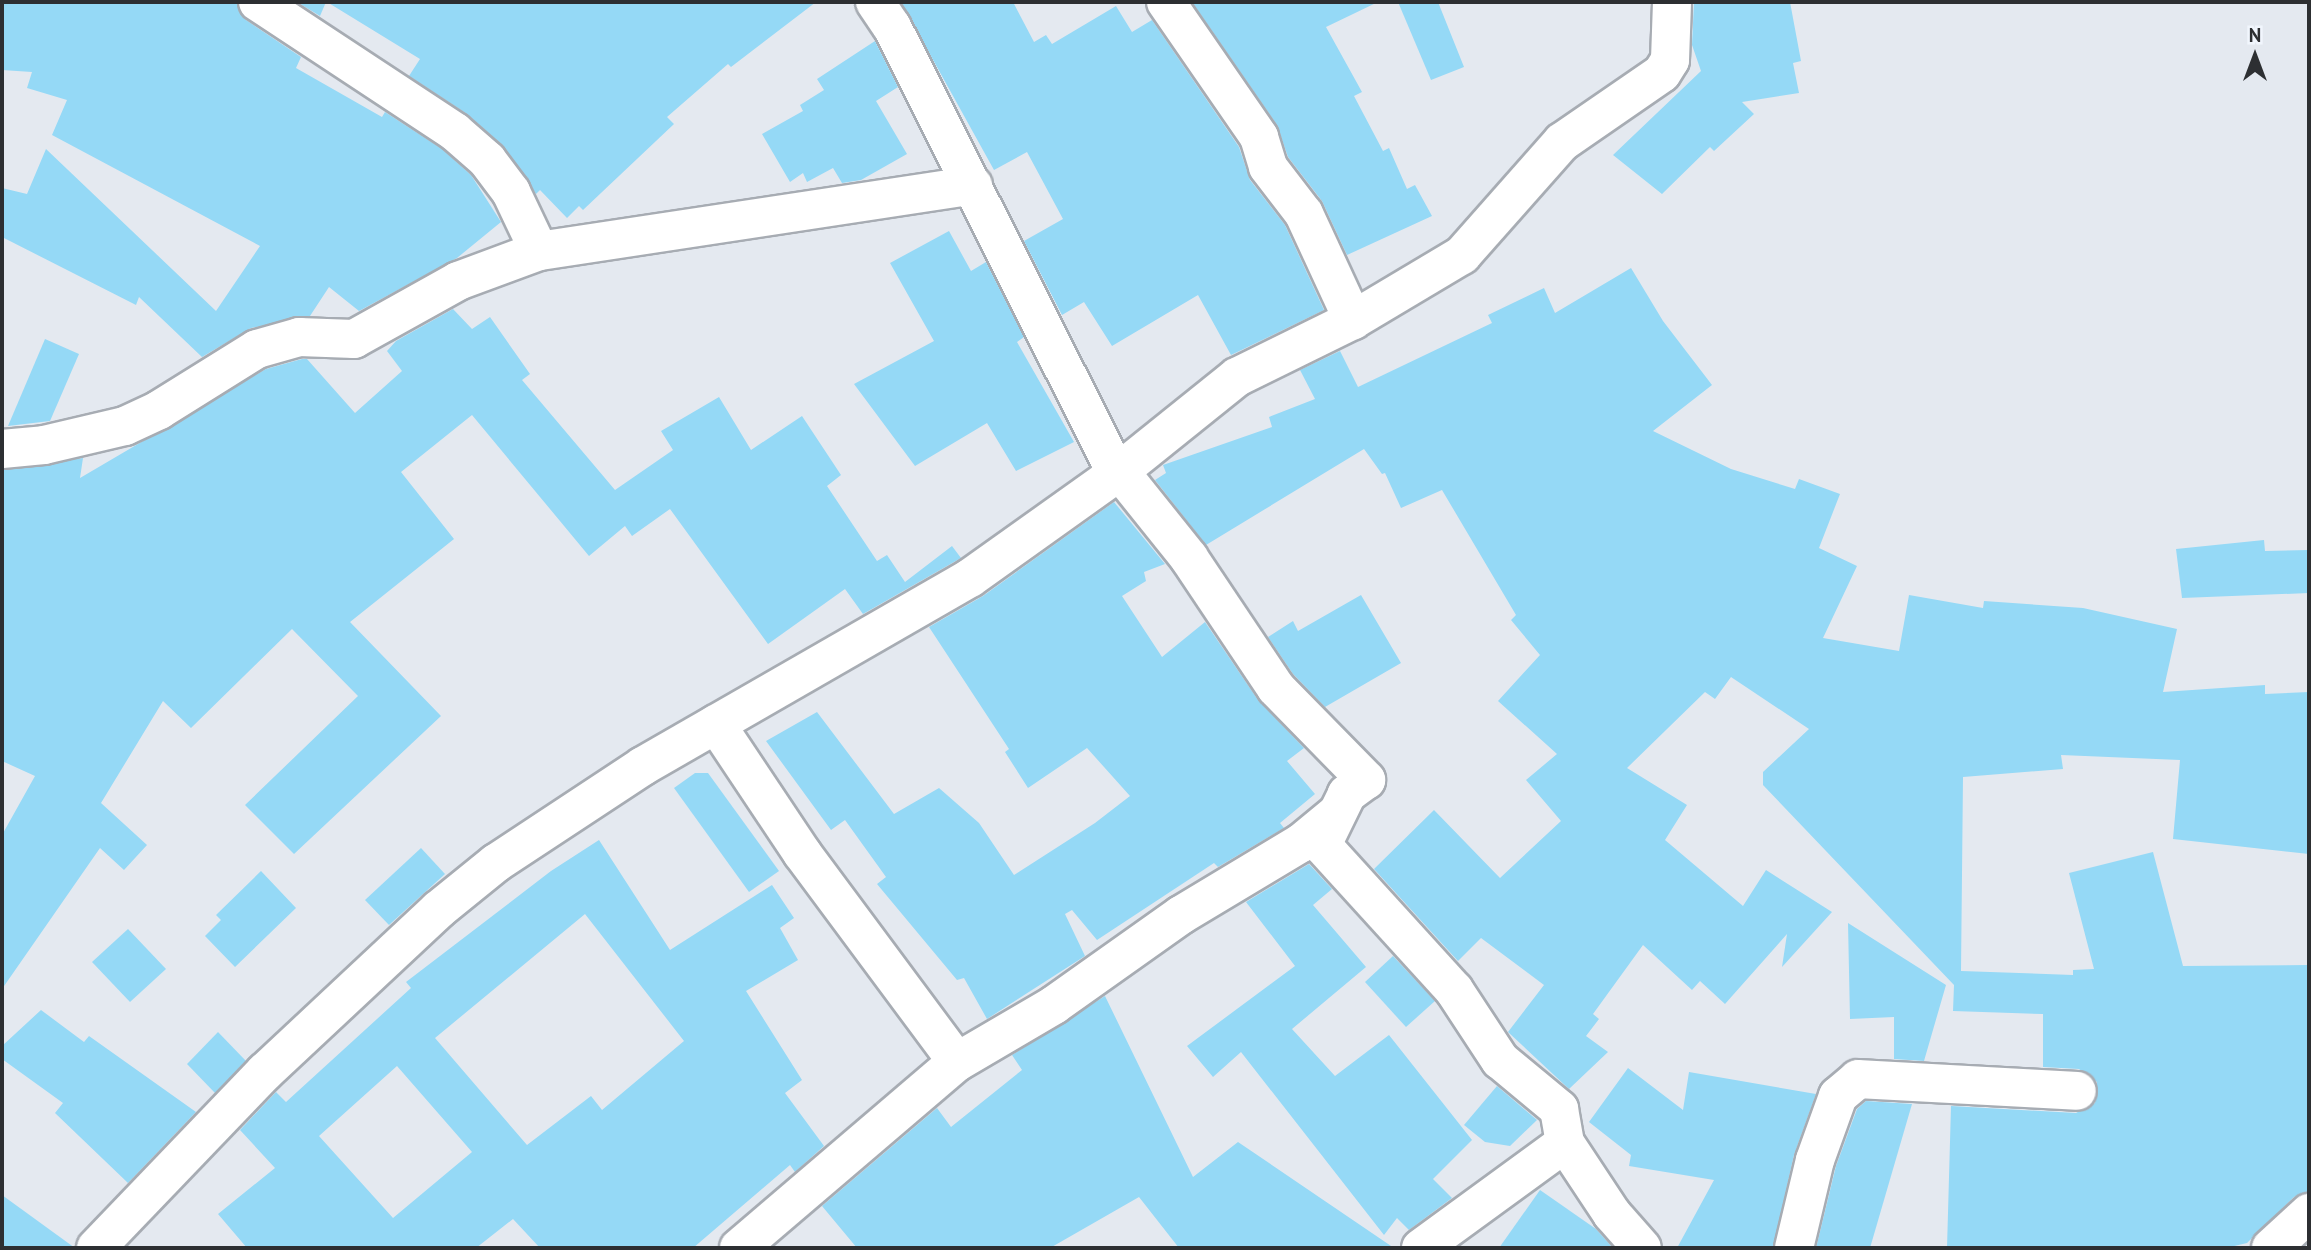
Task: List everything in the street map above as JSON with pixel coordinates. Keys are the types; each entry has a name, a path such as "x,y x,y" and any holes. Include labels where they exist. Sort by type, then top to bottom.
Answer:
{"street":[{"path":"258,2 444,124 487,160 512,192 539,251"},
{"path":"875,2 892,27 1109,458 1189,558 1276,688 1367,780 1347,794 1322,845 1454,990 1500,1060 1559,1109 1565,1143 1612,1214 1642,1248"},
{"path":"1166,2 1259,138 1268,167 1304,214 1353,320"},
{"path":"96,1248 265,1072 438,910 496,863 643,766 970,578 1120,471 1237,377 1353,320 1462,255 1562,142 1662,73 1670,60 1672,2"},
{"path":"2,449 44,445 125,426 159,410 257,349 299,337 354,340 457,281 539,251 973,185"},
{"path":"716,724 802,853 957,1062"},
{"path":"739,1248 957,1062 1054,1004 1181,915 1301,843 1335,815"},
{"path":"1794,1248 1815,1160 1838,1096 1857,1079 2077,1091"},
{"path":"1421,1248 1565,1143"},
{"path":"2271,1248 2309,1213"}],"building":[{"path":"2,2 236,2 246,20 301,57 296,68 382,117 385,112 442,149 471,175 501,222 457,258 359,311 329,287 310,316 251,328 202,357 139,297 136,305 2,237 2,188 27,194 46,149 216,311 260,246 52,135 67,100 27,88 32,72 2,70"},
{"path":"297,2 326,2 320,16"},
{"path":"327,2 816,2 731,67 728,64 667,117 674,124 583,210 579,206 567,218 540,190 536,194 501,144 467,114 409,76 420,59"},
{"path":"901,2 1013,2 1034,42 1046,35 1052,44 1116,6 1132,32 1152,20 1239,147 1250,180 1285,225 1324,310 1231,355 1198,295 1112,346 1084,302 1062,315 1024,241 1063,219 1027,152 994,170"},
{"path":"1192,2 1378,2 1326,27 1362,92 1354,96 1383,151 1389,148 1407,189 1415,185 1432,216 1347,255 1322,201 1288,157 1277,125"},
{"path":"1398,2 1438,2 1464,67 1431,80"},
{"path":"1694,2 1790,2 1801,61 1793,63 1799,93 1742,102 1754,114 1714,151 1710,147 1662,194 1613,155 1701,71 1692,45"},
{"path":"875,41 898,87 876,101 907,154 861,180 842,183 833,168 807,182 803,173 790,182 762,134 803,111 800,105 824,90 817,79"},
{"path":"949,231 971,271 986,262 1024,337 1017,342 1074,442 1016,471 987,423 915,466 854,384 934,341 890,263"},
{"path":"1631,268 1663,321 1712,385 1653,431 1731,469 1795,489 1799,479 1840,494 1819,548 1857,566 1823,638 1899,651 1909,595 1983,608 1984,601 2083,608 2177,629 2163,692 2265,685 2265,694 2309,692 2309,854 2173,839 2180,760 2061,755 2063,769 1963,777 1961,971 2073,975 2073,970 2094,969 2069,873 2153,852 2183,966 2309,965 2309,1192 2294,1197 2247,1243 2226,1248 1947,1248 1951,1106 2076,1113 2095,1103 2097,1082 2079,1069 2043,1067 2043,1014 1953,1011 1954,985 1763,785 1763,772 1809,729 1731,677 1715,699 1705,692 1627,768 1687,805 1665,840 1743,906 1766,870 1832,912 1782,967 1787,934 1725,1004 1700,981 1692,990 1643,945 1593,1014 1599,1019 1586,1036 1608,1052 1569,1089 1508,1032 1544,985 1481,938 1458,961 1374,869 1434,810 1500,878 1561,821 1526,780 1557,754 1498,701 1540,655 1511,620 1516,615 1442,490 1401,508 1385,473 1382,474 1364,449 1206,545 1155,480 1166,473 1163,465 1272,427 1269,417 1315,399 1300,370 1340,351 1358,387 1492,323 1488,315 1544,288 1555,313"},
{"path":"453,309 472,329 490,317 530,374 522,380 615,490 673,450 661,431 719,397 751,450 802,416 841,475 827,486 877,561 887,555 905,582 952,546 961,558 863,614 845,589 768,644 670,509 632,536 625,526 589,556 472,415 401,472 454,539 350,622 441,716 294,854 245,805 358,696 292,629 191,728 163,701 101,803 147,845 124,870 100,848 2,989 2,835 35,776 2,761 2,470 83,458 80,478 266,369 302,359 307,359 355,413 402,371 387,351 396,341"},
{"path":"45,339 79,354 50,421 8,426"},
{"path":"1114,502 1165,564 1144,572 1146,581 1122,596 1162,657 1205,622 1258,700 1304,748 1287,761 1315,794 1280,823 1284,828 1218,867 1214,863 1097,940 1072,910 1065,914 1085,956 987,1019 964,978 957,980 877,884 886,877 845,820 831,830 766,741 817,712 894,814 939,788 979,823 1014,875 1095,823 1130,796 1087,748 1028,788 1005,752 1009,749 929,627 983,596"},
{"path":"2264,540 2265,551 2309,550 2309,593 2182,598 2176,549"},
{"path":"1361,595 1401,663 1325,707 1293,674 1268,637 1293,621 1298,631"},
{"path":"695,773 708,773 779,871 749,892 674,788"},
{"path":"599,840 670,950 772,885 794,918 780,928 798,960 746,991 802,1080 785,1093 824,1146 795,1172 790,1165 693,1248 540,1248 513,1219 476,1248 247,1248 218,1214 275,1168 240,1130 276,1092 286,1102 411,988 406,982 551,871","holes":["585,914 684,1041 602,1110 591,1096 527,1145 435,1038","397,1066 472,1152 393,1218 319,1136"]},
{"path":"421,848 445,874 389,925 365,900"},
{"path":"1309,864 1332,889 1313,905 1366,967 1292,1029 1335,1076 1389,1035 1472,1140 1433,1179 1452,1198 1409,1230 1397,1218 1384,1235 1241,1052 1213,1077 1187,1046 1295,966 1246,902"},
{"path":"261,871 296,908 235,967 205,936 221,920 216,915"},
{"path":"1848,923 1946,985 1924,1061 1894,1059 1894,1017 1850,1019"},
{"path":"128,929 166,969 130,1002 92,962"},
{"path":"1393,956 1435,1001 1406,1027 1365,982"},
{"path":"1105,996 1193,1177 1238,1142 1394,1248 1179,1248 1139,1197 1050,1248 857,1248 822,1206 937,1108 951,1127 1022,1070 1012,1055"},
{"path":"41,1010 84,1042 89,1036 196,1112 128,1183 55,1113 63,1103 2,1059 2,1046"},
{"path":"218,1032 246,1061 215,1093 187,1064"},
{"path":"1628,1068 1683,1110 1689,1072 1816,1094 1794,1155 1773,1248 1677,1248 1714,1180 1629,1166 1631,1155 1589,1122"},
{"path":"1497,1086 1537,1120 1510,1146 1485,1142 1464,1125"},
{"path":"1866,1101 1912,1104 1870,1248 1816,1248 1836,1166 1857,1109"},
{"path":"1540,1190 1596,1229 1613,1248 1499,1248"},
{"path":"2,1195 75,1248 2,1248"}]}
